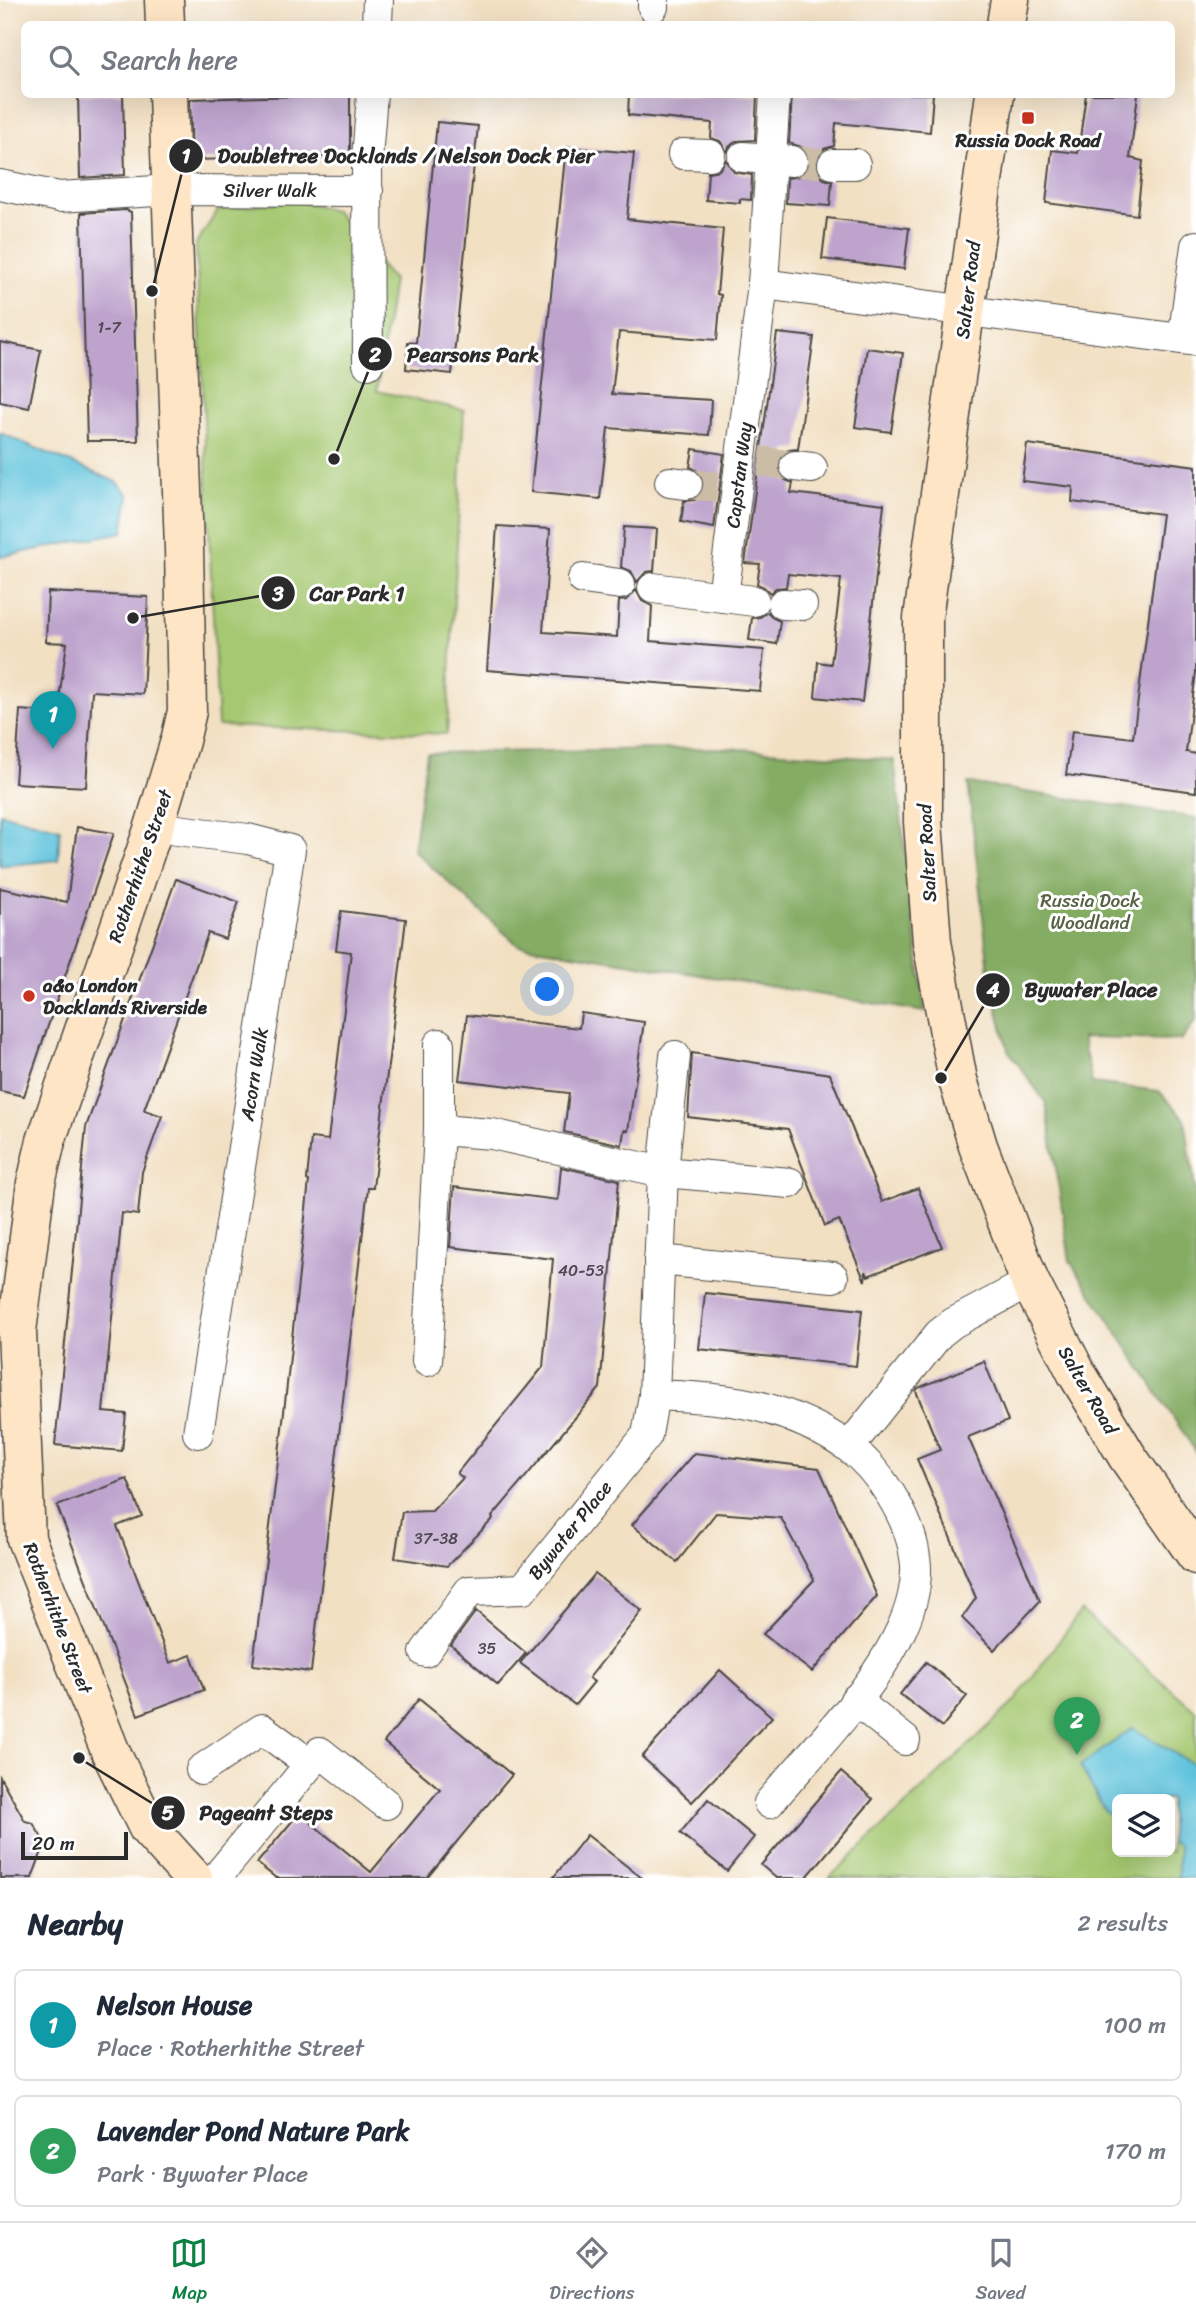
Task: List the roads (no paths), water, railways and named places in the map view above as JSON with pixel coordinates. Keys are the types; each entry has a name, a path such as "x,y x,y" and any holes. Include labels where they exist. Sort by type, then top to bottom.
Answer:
{"street":[{"path":"164,0 165,21"},
{"path":"376,21 378,0"},
{"path":"1006,21 1010,0"},
{"name":"Rotherhithe Street","path":"168,98 187,711 154,827 51,1123 36,1183 17,1331 13,1523 26,1539 111,1753 148,1828 193,1878"},
{"path":"368,364 368,191 372,98"},
{"name":"Capstan Way","path":"723,597 727,488 750,460 775,98"},
{"name":"Salter Road","path":"994,98 923,618 923,822 932,942 952,1055 978,1146 1030,1283 1076,1372 1119,1444 1196,1555"},
{"name":"Silver Walk","path":"0,186 59,197 172,190 368,191"},
{"path":"763,284 1190,340 1196,246"},
{"path":"583,579 620,584"},
{"path":"653,588 780,603"},
{"name":"Acorn Walk","path":"154,827 248,839 290,850 198,1433"},
{"path":"427,1361 439,1130 439,1044"},
{"name":"Bywater Place","path":"425,1652 469,1591 523,1589 647,1435 654,1395 663,1172 675,1056"},
{"path":"439,1130 492,1134 663,1172 790,1183"},
{"path":"659,1260 833,1277"},
{"path":"849,1447 939,1334 953,1323 1030,1283"},
{"path":"654,1395 714,1399 764,1408 812,1425 849,1447 880,1480 905,1520 916,1558 914,1589 903,1627 888,1657 769,1803"},
{"path":"855,1700 905,1740"},
{"path":"201,1770 262,1729 310,1764"},
{"path":"216,1878 320,1752 386,1804"}],"water":[{"path":"0,433 117,482 129,495 123,532 0,557"},
{"path":"0,813 60,829 58,860 0,866"},
{"path":"1133,1728 1196,1766 1196,1878 1178,1878 1175,1794 1112,1794 1112,1816 1106,1813 1080,1766"}],"tunnel":[{"path":"792,161 833,164"},
{"path":"759,461 795,466"},
{"path":"687,484 718,487"}],"place":[{"name":"Russia Dock Road","path":"1028,118"},
{"name":"Doubletree Docklands / Nelson Dock Pier","path":"152,291"},
{"name":"Pearsons Park","path":"334,459"},
{"name":"Car Park 1","path":"133,618"},
{"name":"Nelson House","path":"53,749"},
{"name":"a&o London Docklands Riverside","path":"29,996"},
{"name":"Bywater Place","path":"941,1078"},
{"name":"Lavender Pond Nature Park","path":"1077,1755"},
{"name":"Pageant Steps","path":"79,1758"}],"park label":[{"name":"Russia Dock Woodland","path":"1090,911"}]}
